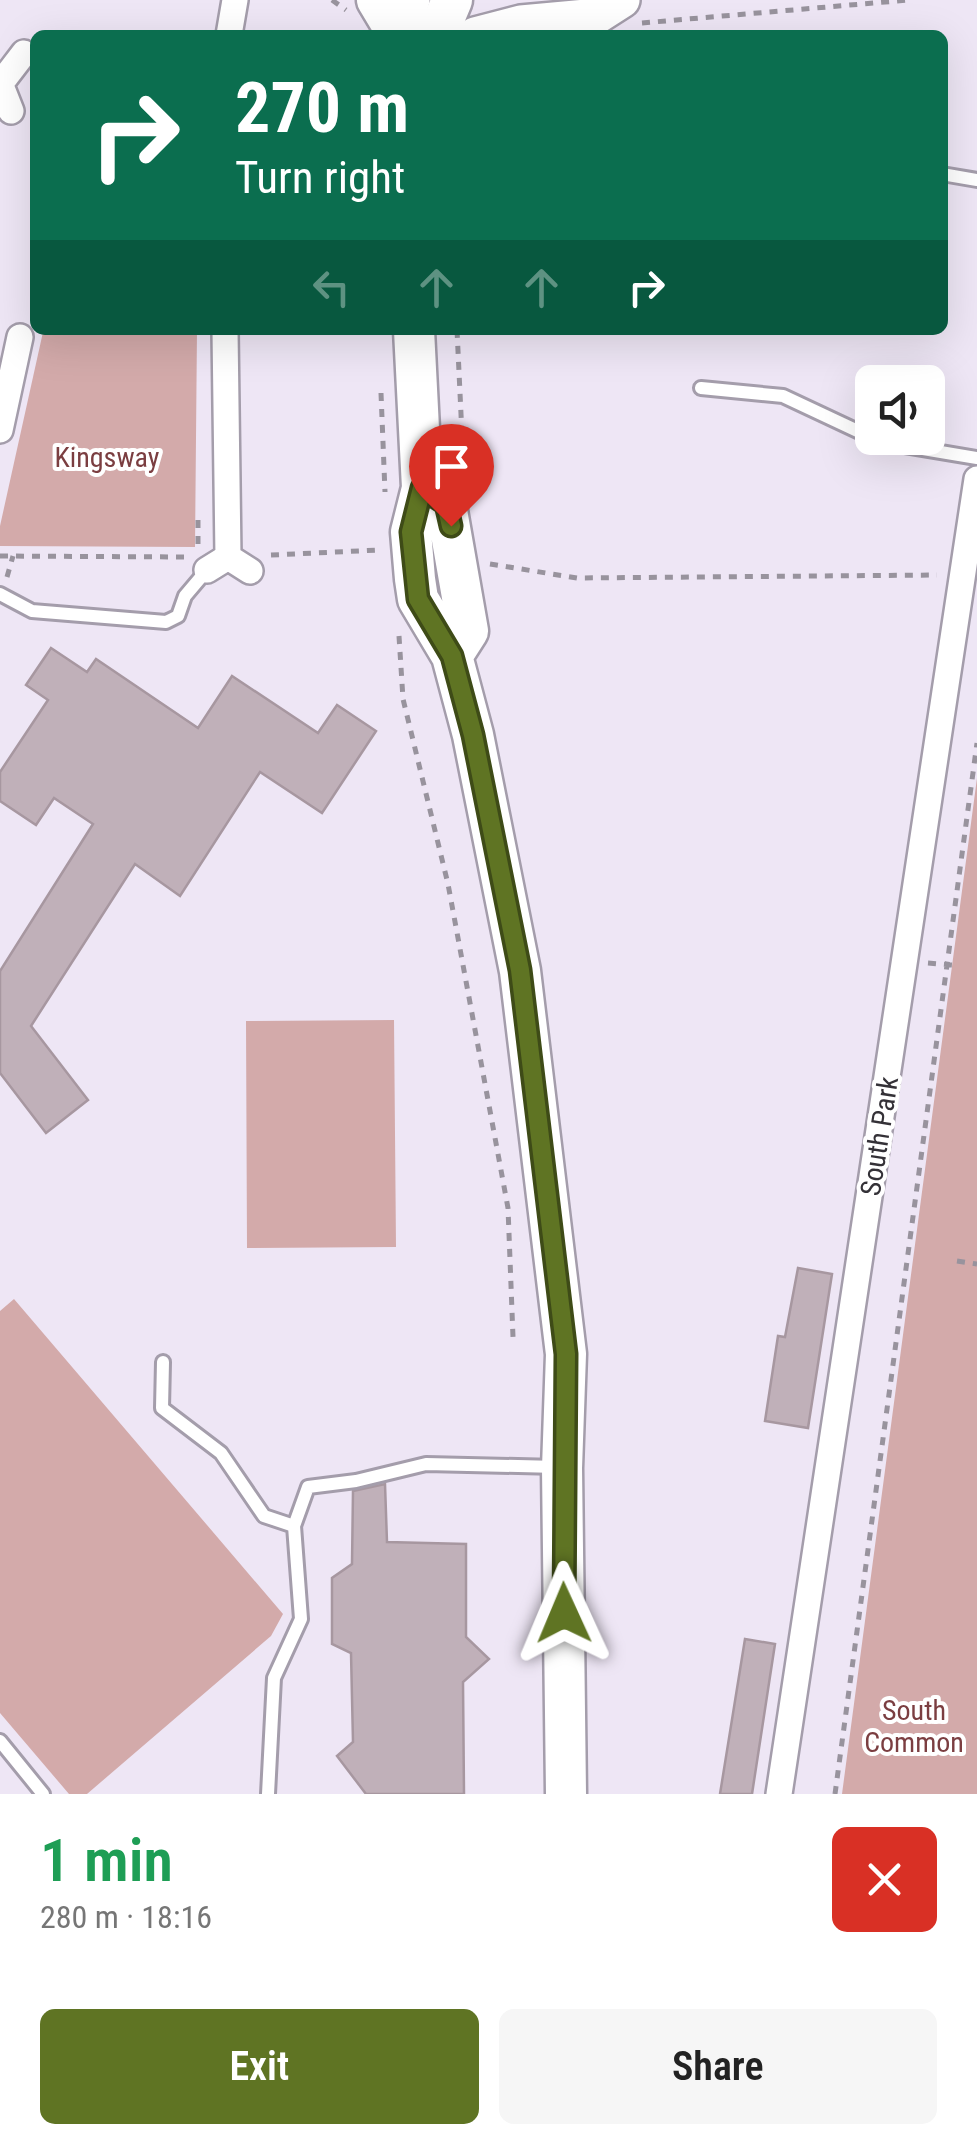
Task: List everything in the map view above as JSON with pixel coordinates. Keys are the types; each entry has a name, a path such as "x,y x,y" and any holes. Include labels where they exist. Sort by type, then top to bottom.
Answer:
{"main road":[{"path":"377,0 395,30"},
{"path":"408,30 406,17 412,0"},
{"path":"435,30 452,0"},
{"path":"493,30 521,22 624,13"},
{"path":"414,335 404,492 418,599 452,656 473,735 520,970 566,1354 562,1468 566,1794"}],"street":[{"path":"230,30 235,0"},
{"path":"12,111 1,83 24,53"},
{"path":"225,335 228,566"},
{"path":"0,430 6,383 20,338"},
{"name":"South Park","path":"779,1794 977,479"}],"lane":[{"path":"948,175 977,180"},
{"path":"701,388 783,396 881,442 977,458"},
{"path":"0,594 32,611 166,622 178,616 185,596 228,566"},
{"path":"163,1362 162,1408 221,1453 264,1516 294,1526"},
{"path":"268,1794 274,1678 301,1619 294,1526 308,1486 426,1464 562,1468"},
{"path":"0,1741 42,1794"}],"path":[{"path":"624,13 908,0"},
{"path":"457,335 460,441 466,493"},
{"path":"380,386 404,492"},
{"path":"0,556 13,556"},
{"path":"479,559 577,578 945,575"},
{"path":"398,627 403,699 448,884 508,1208 513,1337"},
{"path":"835,1794 977,743"},
{"path":"957,1260 977,1264"}],"green space":[{"name":"Kingsway","path":"42,335 197,335 195,547 0,546 0,526"},
{"name":"South Common","path":"977,778 977,1794 842,1794"},
{"path":"394,1020 396,1247 247,1248 246,1021"},
{"path":"14,1299 283,1614 271,1636 87,1794 69,1794 0,1713 0,1311"}],"building":[{"path":"51,648 87,672 96,659 198,728 232,676 318,733 337,705 376,731 322,813 260,772 180,896 135,864 31,1026 88,1100 46,1133 0,1073 0,971 93,824 54,798 36,825 0,801 0,772 48,700 26,685"},
{"path":"798,1268 832,1274 808,1428 765,1421 778,1336 785,1337"},
{"path":"385,1484 387,1542 466,1544 466,1637 489,1659 463,1682 464,1794 366,1794 337,1756 353,1742 351,1653 332,1644 332,1578 352,1564 353,1491"},
{"path":"745,1639 775,1644 752,1794 720,1794"}],"route":[{"path":"451,526 446,504 422,488 411,532 418,599 452,656 473,735 520,970 566,1354 562,1468 564,1613"}]}
